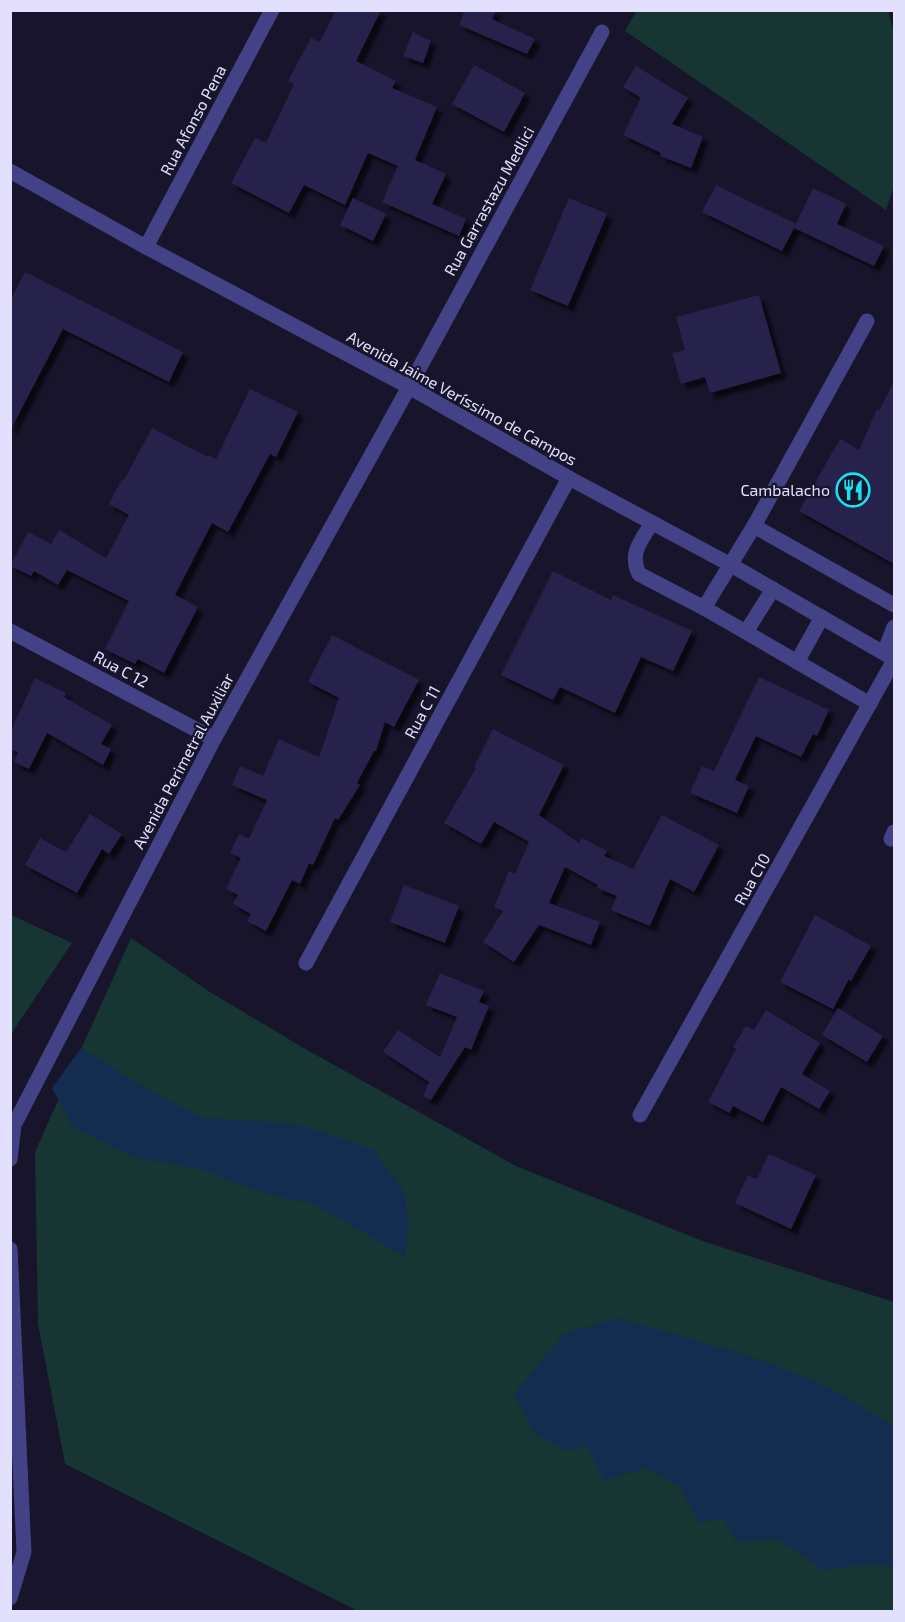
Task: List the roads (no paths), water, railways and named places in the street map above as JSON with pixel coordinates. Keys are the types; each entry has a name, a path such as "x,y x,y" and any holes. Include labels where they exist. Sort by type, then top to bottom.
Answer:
{"street":[{"name":"Rua Afonso Pena","path":"146,247 272,10"},
{"name":"Rua Garrastazu Medlici","path":"408,387 602,32"},
{"name":"Avenida Jaime Veríssimo de Campos","path":"10,171 731,565 891,657"},
{"path":"704,608 754,526 867,321"},
{"name":"Avenida Perimetral Auxiliar","path":"10,1159 14,1125 214,739 408,387"},
{"name":"Rua C 11","path":"306,963 569,478"},
{"path":"652,522 635,550 634,563 639,574 704,608 870,704"},
{"path":"754,526 894,605"},
{"path":"746,632 773,589"},
{"path":"797,662 822,617"},
{"name":"Rua C10","path":"640,1115 870,704 891,657 894,627"},
{"name":"Rua C 12","path":"10,631 214,739"},
{"path":"10,1249 24,1552 10,1598"}],"water":[{"path":"81,1048 141,1085 200,1117 301,1125 373,1149 404,1191 409,1223 405,1257 316,1205 253,1190 204,1170 133,1157 72,1126 52,1088"},
{"path":"617,1318 717,1346 790,1371 835,1391 894,1426 894,1566 867,1564 823,1570 777,1539 736,1542 723,1518 700,1523 679,1487 647,1468 604,1480 587,1446 564,1451 534,1432 514,1394 564,1334"}],"place":[{"name":"Cambalacho","path":"853,490"}]}
